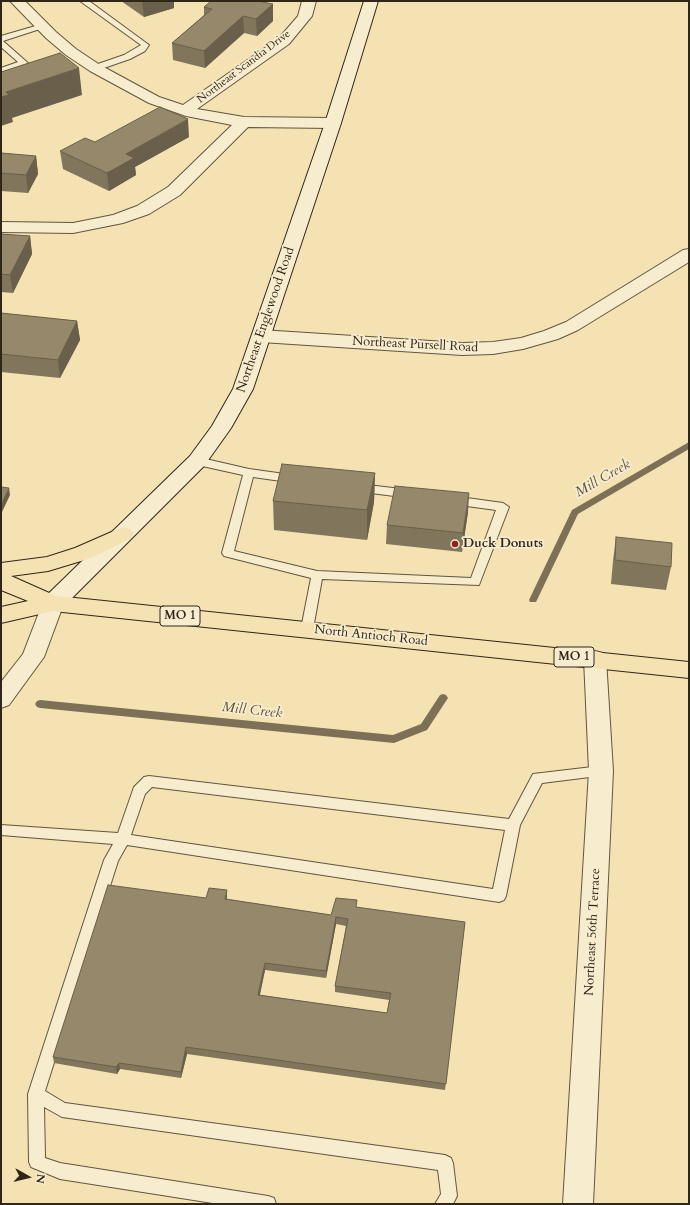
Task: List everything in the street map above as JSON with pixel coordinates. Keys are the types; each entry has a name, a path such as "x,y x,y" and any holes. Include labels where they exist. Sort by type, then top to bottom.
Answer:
{"main road":[{"path":"1,570 48,564 83,553 123,534"},
{"name":"North Antioch Road","path":"1,582 8,583 53,603 689,670"},
{"name":"North Antioch Road","path":"1,615 53,603"}],"street":[{"path":"17,1 42,27 71,52 95,68 154,100 204,116 244,122 333,124"},
{"name":"Northeast Scandia Drive","path":"186,110 284,41 305,16 309,1"},
{"name":"Northeast Englewood Road","path":"53,603 197,461 221,428 243,389 333,124 371,1"},
{"path":"1,227 81,227 117,219 143,210 174,191 244,122"},
{"name":"Northeast Pursell Road","path":"262,336 462,349 493,348 523,343 551,335 572,326 689,254"},
{"path":"1,699 33,657 53,603"},
{"name":"Northeast 56th Terrace","path":"578,1204 601,771 595,659"}],"lane":[{"path":"84,1 145,45 142,49 127,57 95,68"},
{"path":"1,39 42,27"},
{"path":"1,43 24,63 1,71"},
{"path":"197,461 249,473 303,480"},
{"path":"249,473 228,553 317,575 475,582 503,507 441,498"},
{"path":"349,486 418,495"},
{"path":"307,629 317,575"},
{"path":"1,830 124,839 499,896 513,825 538,778 601,771"},
{"path":"268,1204 60,1171 37,1162 36,1094 111,860 124,839 139,791 149,781 513,825"},
{"path":"36,1094 62,1110 444,1163 449,1196 443,1204"}],"building":[{"path":"211,1 258,1 273,4 256,19 243,16 204,51 172,43 212,9 204,7"},
{"path":"60,53 79,68 6,92 9,95 1,97 1,72"},
{"path":"160,107 188,119 126,154 134,158 107,173 60,151 85,138 95,142"},
{"path":"1,153 36,156 26,175 1,173"},
{"path":"1,234 30,236 10,275 1,274"},
{"path":"1,313 77,321 58,360 1,354"},
{"path":"282,464 375,473 367,510 273,501"},
{"path":"395,486 469,493 463,533 387,525"},
{"path":"1,487 9,488 1,505"},
{"path":"616,537 672,543 671,567 615,560"},
{"path":"108,885 206,898 209,888 227,890 225,899 331,915 336,898 357,900 356,907 465,922 446,1084 186,1047 181,1072 119,1063 116,1067 53,1057","holes":["336,917 348,919 335,986 391,993 387,1013 258,995 265,963 326,971"]}],"waterway":[{"name":"Mill Creek","path":"533,600 575,512 689,445"},
{"name":"Mill Creek","path":"40,704 394,739 424,727 443,698"}],"place":[{"name":"Duck Donuts","path":"455,544"}]}
